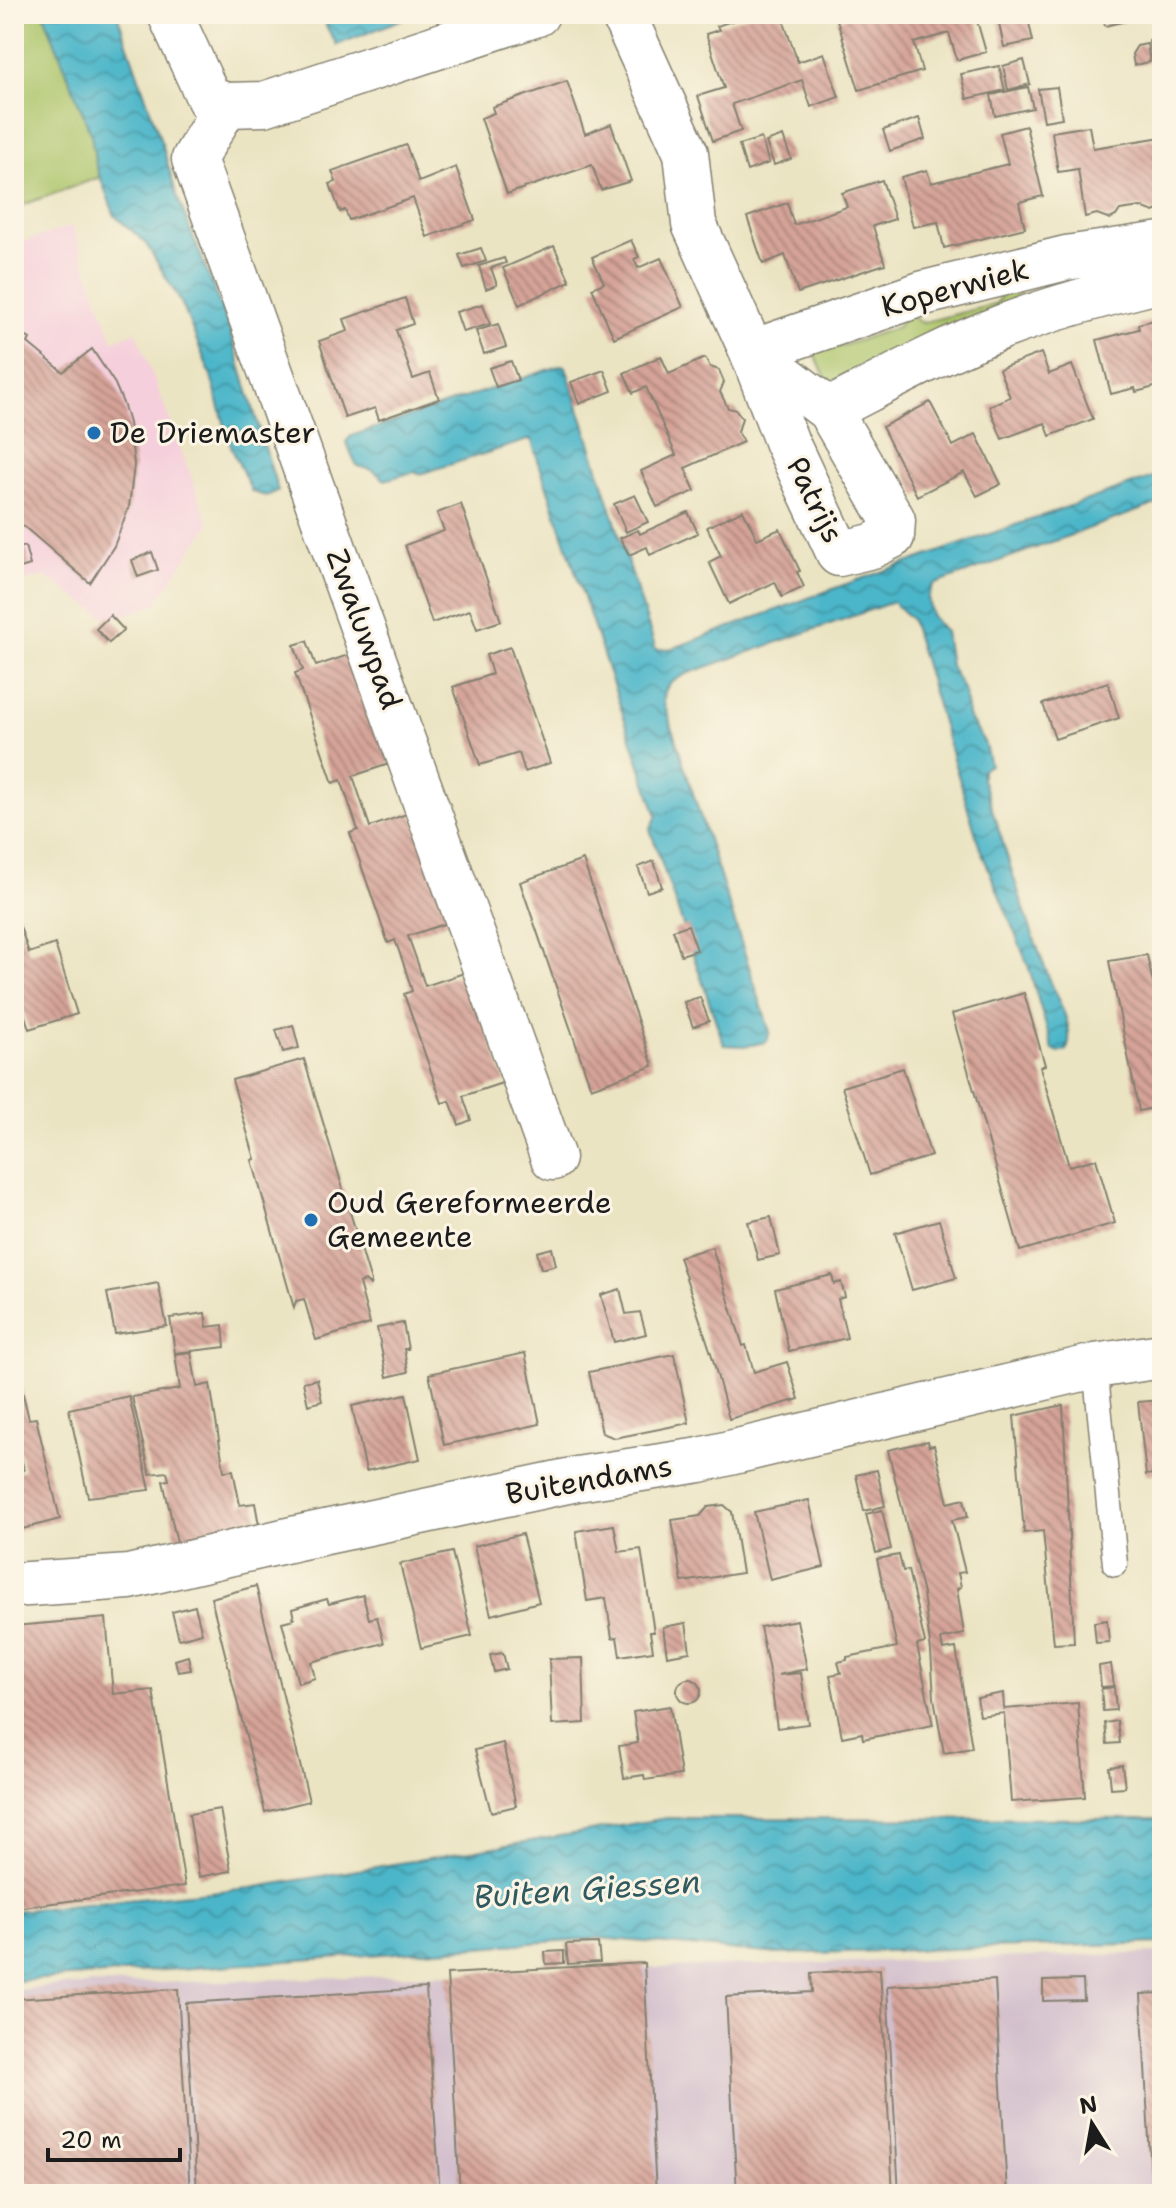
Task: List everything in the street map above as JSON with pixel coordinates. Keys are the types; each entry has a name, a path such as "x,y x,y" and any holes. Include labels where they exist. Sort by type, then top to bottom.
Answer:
{"street":[{"path":"170,14 209,99 226,105 264,104 537,14"},
{"name":"Patrijs","path":"623,14 686,153 694,224 752,352 787,443 839,554 872,546 892,536 893,520 829,410 752,352"},
{"name":"Zwaluwpad","path":"226,105 194,159 553,1158"},
{"name":"Koperwiek","path":"752,352 924,293 1066,258 1162,244"},
{"name":"Koperwiek","path":"829,410 1001,327 1085,299 1162,280"},
{"name":"Buitendams","path":"14,1585 129,1577 577,1479 700,1460 1095,1366 1162,1356"}],"lane":[{"path":"1095,1366 1115,1564"}],"shaded area":[{"name":"De Driemaster","path":"72,226 113,341 136,331 209,524 155,605 109,620 45,576 14,584 14,245"},
{"path":"1162,1953 1162,2194 14,2194 14,1991 50,1986"}],"green space":[{"path":"14,14 44,14 91,134 100,177 14,208"},
{"path":"1123,261 1130,266 1128,276 988,322 851,389 838,391 830,386 814,354 822,340 837,348 898,327 907,312 921,323 996,304 1005,288 1020,297 1082,283 1091,267"}],"water":[{"path":"44,14 117,14 176,193 228,325 278,491 266,496 252,492 231,447 210,373 182,304 145,242 115,216 96,166 91,134"},
{"path":"325,14 415,14 337,45 326,26"},
{"path":"562,365 566,367 656,650 674,648 1162,474 1162,502 933,585 928,597 931,615 945,632 950,666 964,691 968,716 984,742 990,765 982,769 982,779 1042,960 1066,1017 1069,1034 1067,1050 1059,1053 1053,1050 1028,965 980,848 911,619 893,602 686,674 665,692 664,703 770,1032 766,1042 747,1046 724,1045 650,829 657,816 531,439 420,474 413,472 385,480 373,470 357,466 346,442 351,436"},
{"name":"Buiten Giessen","path":"667,1818 1162,1819 1162,1943 778,1954 600,1938 14,1981 14,1911 251,1888"}],"building":[{"path":"752,14 781,14 798,62 824,53 839,97 811,107 802,80 732,104 741,131 713,141 698,96 724,88 706,34 719,30 717,26"},
{"path":"857,14 975,14 986,52 957,60 949,33 914,43 922,71 859,90 837,20"},
{"path":"997,14 1027,14 1033,41 1004,47"},
{"path":"1102,14 1133,14 1134,19 1105,26"},
{"path":"1162,39 1162,57 1152,59 1149,41"},
{"path":"1147,44 1150,62 1134,65 1132,54 1137,46"},
{"path":"1024,60 1030,84 1008,90 1003,66"},
{"path":"999,66 1005,90 967,99 961,74"},
{"path":"567,81 585,134 611,124 631,181 601,190 592,165 507,194 481,118 494,113 492,107"},
{"path":"1028,87 1033,108 995,116 991,95"},
{"path":"1057,87 1062,118 1044,121 1038,89"},
{"path":"919,118 925,139 890,151 883,130"},
{"path":"1026,126 1043,196 1019,202 1025,228 944,248 938,222 913,227 901,177 927,170 931,183 1008,164 1000,133"},
{"path":"1089,126 1093,148 1162,137 1161,209 1154,212 1141,207 1120,210 1110,219 1097,214 1085,217 1078,169 1058,172 1052,132"},
{"path":"783,136 791,159 774,165 766,142"},
{"path":"761,138 769,163 747,171 739,145"},
{"path":"406,145 419,182 456,167 475,220 427,237 413,198 349,220 345,210 340,212 330,184 336,182 332,171"},
{"path":"882,180 895,219 873,226 885,264 798,293 785,255 763,264 747,217 787,203 794,225 847,207 842,193"},
{"path":"631,240 639,257 634,259 638,268 661,258 683,307 614,338 592,288 604,283 592,257"},
{"path":"554,246 570,281 519,305 503,268"},
{"path":"481,248 486,261 464,268 459,255"},
{"path":"504,258 506,263 491,268 497,285 486,289 479,266"},
{"path":"405,298 413,324 396,330 413,379 430,373 439,399 379,420 375,408 345,418 319,341 348,331 344,319"},
{"path":"483,304 490,324 463,332 456,312"},
{"path":"1162,318 1162,385 1111,394 1097,340 1139,329 1138,324"},
{"path":"498,324 506,347 484,354 476,331"},
{"path":"14,330 30,339 28,343 63,372 92,349 115,384 123,403 129,423 134,465 129,507 114,546 90,583 14,518 14,490 19,463 14,438"},
{"path":"1041,353 1049,374 1072,365 1093,419 1050,436 1045,423 1002,439 989,406 1010,397 999,369"},
{"path":"661,356 669,374 705,358 710,367 719,370 724,382 720,392 728,408 736,410 742,418 738,432 743,442 685,468 695,491 657,507 641,471 676,455 646,387 633,393 624,373"},
{"path":"511,361 518,380 496,387 489,368"},
{"path":"604,370 612,391 579,404 571,382"},
{"path":"930,402 953,446 976,434 1001,484 977,496 964,472 917,496 882,427"},
{"path":"635,495 648,522 626,532 614,504"},
{"path":"461,504 501,621 477,629 470,610 432,623 405,545 444,531 437,513"},
{"path":"743,510 757,539 780,529 800,571 797,572 804,587 782,597 775,582 729,604 709,562 721,556 707,527"},
{"path":"688,512 698,533 650,555 647,547 629,555 620,538 638,530 640,534"},
{"path":"25,546 30,565 14,570 14,549"},
{"path":"152,552 158,570 138,577 132,560"},
{"path":"110,615 124,630 109,643 96,629"},
{"path":"307,641 316,666 357,652 395,762 353,776 370,827 412,812 450,922 408,936 425,986 467,972 505,1082 463,1096 471,1120 459,1125 450,1101 442,1103 404,994 412,991 404,965 395,940 388,943 350,833 358,830 341,780 333,783 295,673 303,670 294,645"},
{"path":"510,647 550,763 525,772 519,753 480,765 453,687 492,674 486,655"},
{"path":"1108,682 1119,718 1055,739 1043,704"},
{"path":"583,860 653,1066 591,1088 520,882"},
{"path":"654,861 662,887 647,892 638,867"},
{"path":"14,909 29,953 55,944 77,1014 29,1029 14,981"},
{"path":"688,925 697,950 681,955 673,930"},
{"path":"1147,955 1162,1025 1162,1106 1139,1111 1109,961"},
{"path":"1024,993 1045,1065 1040,1067 1069,1166 1096,1159 1115,1223 1020,1251 952,1014"},
{"path":"700,997 709,1021 693,1027 684,1002"},
{"path":"293,1025 299,1048 283,1052 276,1030"},
{"name":"Oud Gereformeerde Gemeente","path":"304,1059 371,1282 370,1285 365,1281 359,1283 370,1324 316,1340 304,1299 296,1301 294,1308 232,1080"},
{"path":"903,1068 931,1156 870,1175 842,1087"},
{"path":"771,1217 780,1255 758,1260 748,1222"},
{"path":"939,1220 956,1278 912,1290 895,1233"},
{"path":"712,1247 754,1372 787,1362 799,1399 729,1419 679,1257"},
{"path":"552,1248 556,1265 541,1269 537,1252"},
{"path":"832,1275 834,1284 841,1282 845,1297 838,1299 847,1338 789,1351 775,1289"},
{"path":"158,1283 167,1326 115,1334 107,1293"},
{"path":"620,1289 626,1314 640,1312 646,1334 614,1342 601,1295"},
{"path":"205,1313 207,1327 223,1325 225,1347 175,1353 170,1318"},
{"path":"403,1323 408,1372 387,1377 377,1328"},
{"path":"191,1352 197,1387 210,1384 224,1471 233,1470 240,1505 255,1503 259,1525 177,1543 163,1481 169,1480 167,1472 150,1474 132,1397 180,1389 175,1354"},
{"path":"525,1353 540,1424 444,1445 429,1374"},
{"path":"674,1354 689,1423 615,1438 602,1433 589,1372"},
{"path":"317,1379 322,1401 308,1405 303,1382"},
{"path":"21,1386 29,1419 36,1418 60,1519 15,1531 14,1473 24,1470 14,1428 14,1388"},
{"path":"406,1394 420,1459 366,1471 352,1406"},
{"path":"129,1396 150,1490 88,1497 69,1409"},
{"path":"1162,1400 1162,1473 1146,1475 1138,1402"},
{"path":"1063,1405 1074,1643 1054,1644 1043,1531 1024,1533 1014,1416"},
{"path":"928,1441 929,1446 934,1445 948,1503 964,1499 968,1517 952,1520 965,1572 958,1573 961,1587 957,1589 964,1634 941,1639 943,1650 956,1648 972,1748 944,1753 934,1698 923,1594 888,1450"},
{"path":"877,1470 885,1506 864,1511 856,1475"},
{"path":"809,1500 824,1567 770,1580 754,1512"},
{"path":"724,1505 732,1512 742,1573 682,1582 672,1520 700,1516 708,1507"},
{"path":"882,1510 891,1549 876,1553 866,1514"},
{"path":"614,1525 619,1552 641,1549 654,1632 650,1632 653,1651 620,1656 617,1637 612,1638 606,1598 587,1601 576,1531"},
{"path":"522,1534 539,1602 491,1615 474,1546"},
{"path":"452,1552 472,1636 421,1648 400,1564"},
{"path":"899,1555 903,1571 908,1570 925,1643 917,1645 933,1725 863,1739 862,1733 842,1737 830,1675 841,1673 838,1662 847,1660 847,1657 897,1647 877,1559"},
{"path":"256,1586 309,1801 265,1812 211,1598"},
{"path":"363,1595 369,1619 377,1617 384,1643 311,1662 315,1678 298,1683 282,1622 294,1619 292,1609 327,1599 329,1604"},
{"path":"195,1606 202,1633 179,1639 172,1612"},
{"path":"106,1618 113,1694 153,1690 185,1886 14,1908 14,1703 18,1703 14,1626"},
{"path":"797,1620 807,1669 778,1675 801,1673 808,1724 777,1728 760,1627"},
{"path":"1107,1620 1109,1642 1096,1643 1094,1622"},
{"path":"686,1623 690,1652 667,1656 663,1627"},
{"path":"503,1653 507,1669 494,1672 490,1655"},
{"path":"188,1656 191,1670 178,1672 175,1660"},
{"path":"583,1658 585,1723 552,1725 549,1659"},
{"path":"1111,1664 1114,1686 1101,1687 1099,1666"},
{"path":"689,1679 698,1682 701,1691 698,1700 689,1703 680,1700 677,1691 680,1682"},
{"path":"1114,1687 1116,1710 1103,1711 1101,1689"},
{"path":"1003,1693 1004,1709 1078,1703 1085,1797 1011,1802 1004,1713 980,1716 977,1698"},
{"path":"670,1706 681,1775 645,1780 644,1775 624,1778 619,1746 638,1743 633,1712"},
{"path":"1117,1721 1120,1743 1107,1744 1105,1723"},
{"path":"503,1743 516,1806 491,1812 475,1750"},
{"path":"1122,1765 1125,1787 1111,1788 1109,1767"},
{"path":"220,1809 231,1871 199,1877 189,1814"},
{"path":"598,1943 600,1962 568,1964 566,1944"},
{"path":"564,1951 564,1963 546,1964 545,1952"},
{"path":"644,1963 656,2194 460,2194 447,1974"},
{"path":"880,1969 893,2194 737,2194 726,1997 812,1992 811,1973"},
{"path":"995,1980 1007,2194 899,2194 887,1986"},
{"path":"1083,1980 1084,2000 1043,2001 1043,1981"},
{"path":"426,1988 440,2194 197,2194 186,2003"},
{"path":"178,1989 190,2194 14,2194 14,1999"},
{"path":"1162,1993 1162,2194 1152,2194 1141,1994"}],"place":[{"name":"De Driemaster","path":"94,433"},
{"name":"Oud Gereformeerde Gemeente","path":"311,1220"}]}
